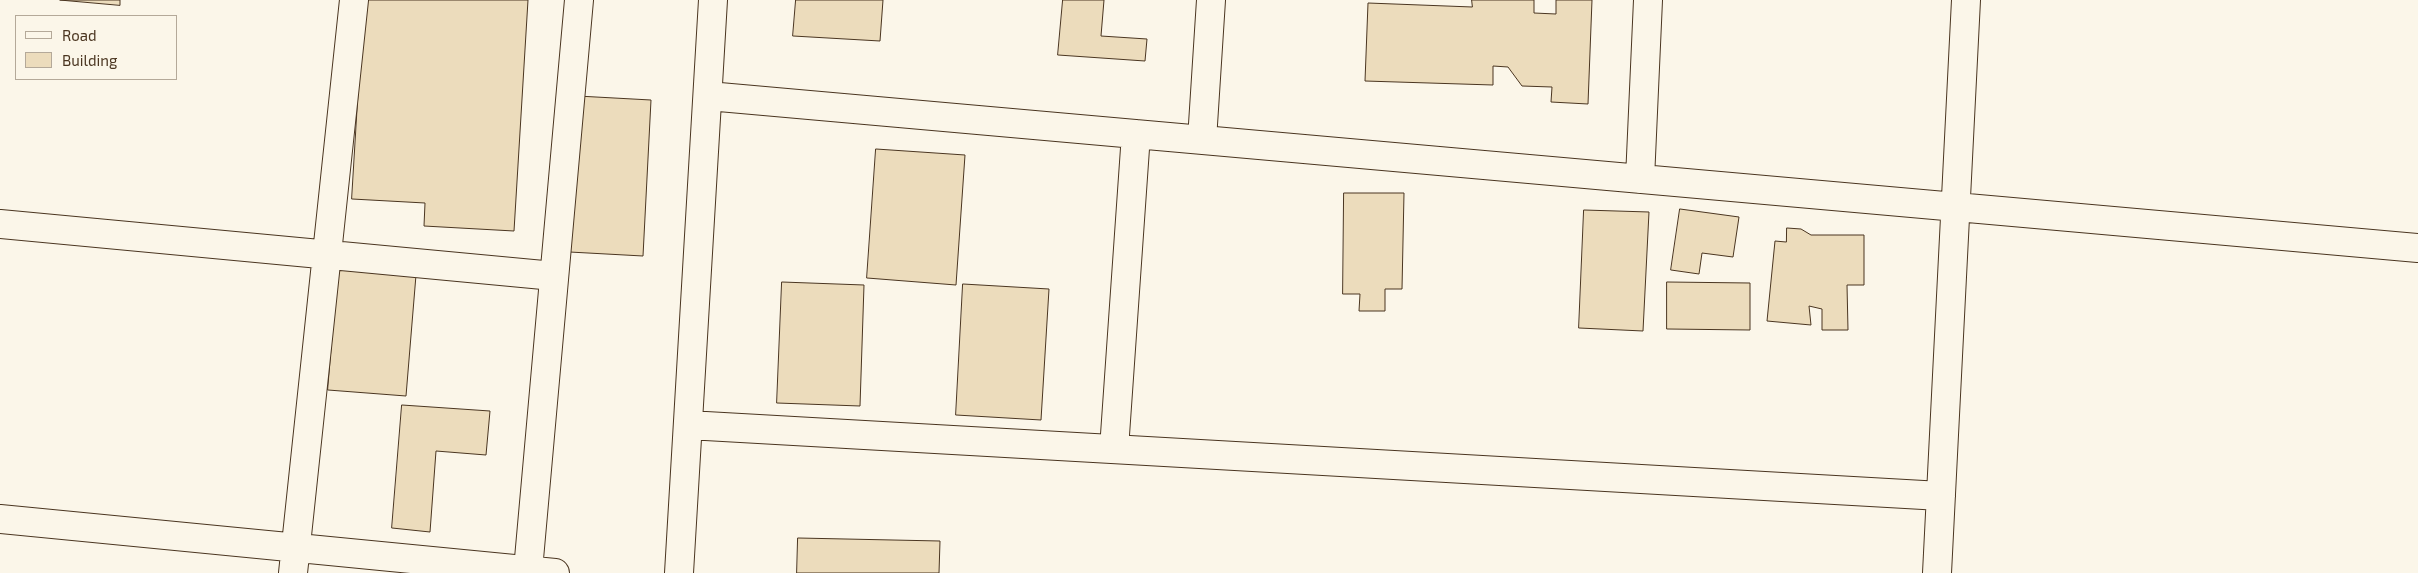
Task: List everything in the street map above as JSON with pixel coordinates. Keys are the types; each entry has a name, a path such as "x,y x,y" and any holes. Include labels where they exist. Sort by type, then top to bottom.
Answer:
{"street":[{"path":"294,560 354,0"},
{"path":"528,570 579,0"},
{"path":"679,573 713,0"},
{"path":"1202,140 1210,0"},
{"path":"1640,179 1648,0"},
{"path":"1937,573 1966,0"},
{"path":"708,96 2418,248"},
{"path":"1114,449 1136,134"},
{"path":"0,224 554,276"},
{"path":"688,425 1941,496"},
{"path":"0,519 294,560 528,570 555,573"}],"building":[{"path":"60,0 120,0 120,5"},
{"path":"364,0 528,0 514,231 424,226 425,203 352,199"},
{"path":"796,0 883,0 880,41 793,36"},
{"path":"1063,0 1104,0 1101,36 1147,39 1145,61 1058,55"},
{"path":"1472,0 1534,0 1534,13 1556,14 1556,0 1592,0 1588,104 1551,102 1552,87 1522,86 1508,67 1493,66 1493,85 1365,81 1368,3 1472,7"},
{"path":"559,95 651,100 643,256 551,251"},
{"path":"876,149 965,155 956,285 867,278"},
{"path":"1344,193 1404,193 1402,289 1385,289 1385,311 1359,311 1360,294 1343,294"},
{"path":"1680,209 1739,217 1733,257 1702,253 1699,274 1671,270"},
{"path":"1584,210 1649,212 1643,331 1579,328"},
{"path":"1787,228 1801,229 1811,235 1864,235 1864,285 1847,285 1848,330 1822,330 1822,309 1809,306 1811,325 1767,321 1775,241 1786,242"},
{"path":"338,268 416,275 406,396 328,390"},
{"path":"782,282 864,285 860,406 777,403"},
{"path":"1667,282 1750,283 1750,330 1667,329"},
{"path":"963,284 1049,289 1041,420 956,415"},
{"path":"402,405 490,411 486,455 436,451 430,532 392,528"},
{"path":"798,538 940,541 939,573 797,573"}]}
